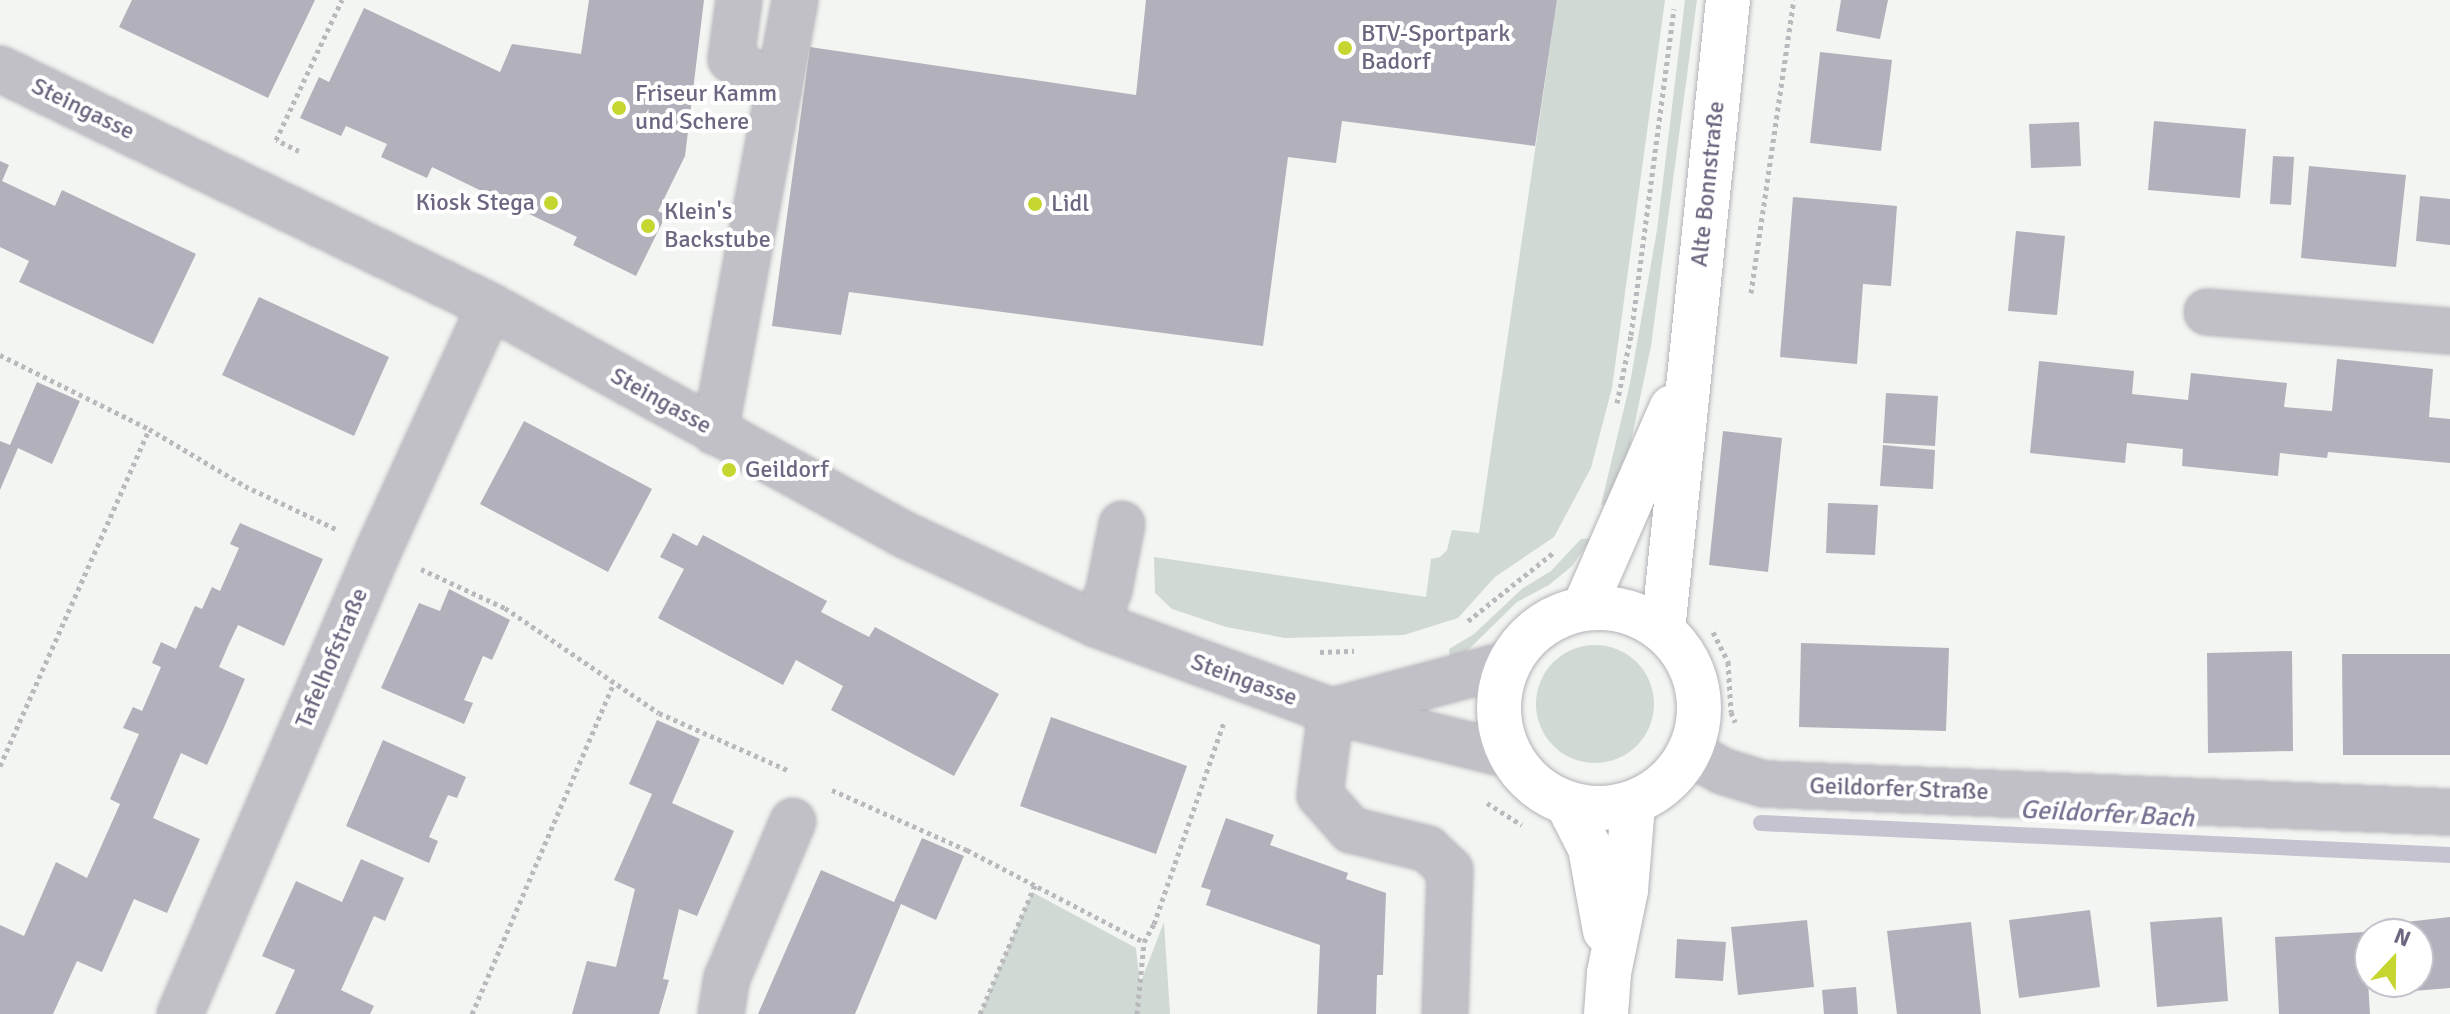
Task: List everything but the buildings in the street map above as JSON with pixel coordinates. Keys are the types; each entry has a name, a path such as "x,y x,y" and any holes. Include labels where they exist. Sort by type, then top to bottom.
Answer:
{"main road":[{"name":"Alte Bonnstraße","path":"1663,630 1728,0"},
{"name":"Alte Bonnstraße","path":"1584,608 1688,368"},
{"path":"1584,608 1626,611 1663,630 1685,655 1698,686 1700,720 1690,753 1666,785 1633,804 1600,810 1568,805 1533,785 1509,755 1499,725 1499,693 1508,664 1527,638 1553,618 1584,608"},
{"path":"1607,993 1626,890 1633,804"},
{"path":"1568,805 1590,848 1600,889 1607,993"}],"street":[{"path":"739,0 731,59 779,90"},
{"path":"715,432 795,0"},
{"name":"Steingasse","path":"0,69 490,306 903,534 1096,624 1239,680 1331,711 1509,755"},
{"name":"Tafelhofstraße","path":"180,1014 379,549 490,306"},
{"path":"2207,312 2450,331"},
{"path":"1096,624 1109,590 1122,524"},
{"path":"1445,1014 1450,870 1428,849 1351,830 1320,795 1331,711 1508,664"},
{"name":"Geildorfer Straße","path":"1690,753 1722,771 1764,784 2450,812"},
{"path":"721,1014 727,978 793,821"}],"path":[{"path":"299,151 276,140 342,0"},
{"path":"1614,419 1631,335 1675,0"},
{"path":"0,355 149,429 245,486 505,608 659,713 798,775"},
{"path":"0,766 149,429"},
{"path":"1465,624 1561,543"},
{"path":"1707,618 1728,662 1731,712 1739,732 1744,742 1770,761 1764,784"},
{"path":"1137,1014 1144,942 1154,924 1239,680"},
{"path":"472,1014 614,683"},
{"path":"826,787 967,850 1144,942"},
{"path":"1479,800 1505,811 1526,828"},
{"path":"980,1014 1035,885"}],"shaded area":[{"path":"1557,0 1665,0 1612,388 1591,468 1554,537 1495,577 1458,618 1404,635 1285,638 1226,627 1172,609 1155,593 1154,557 1426,597 1431,559 1440,557 1447,550 1452,530 1479,533"},
{"path":"1685,0 1697,0 1651,346 1630,446 1612,504 1601,505 1630,383 1657,230"},
{"path":"1592,538 1572,566 1549,585 1517,602 1466,652 1450,658 1449,649 1474,634 1523,588 1551,571 1581,539"},
{"path":"1595,645 1618,649 1637,662 1650,681 1654,704 1650,727 1637,746 1618,759 1595,763 1572,759 1553,746 1540,727 1536,704 1540,681 1553,662 1572,649"},
{"path":"1032,892 1136,948 1140,984 1164,922 1170,1014 980,1014"}],"waterway":[{"name":"Geildorfer Bach","path":"1761,823 2450,855"}],"place":[{"name":"BTV-Sportpark Badorf","path":"1345,48"},
{"name":"Friseur Kamm und Schere","path":"619,108"},
{"name":"Kiosk Stega","path":"551,203"},
{"name":"Lidl","path":"1035,204"},
{"name":"Klein's Backstube","path":"648,226"},
{"name":"Geildorf","path":"729,470"}]}
